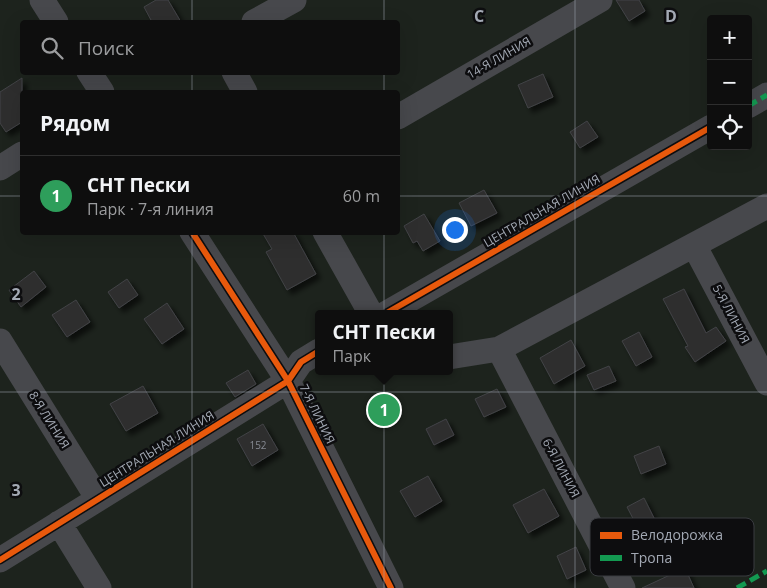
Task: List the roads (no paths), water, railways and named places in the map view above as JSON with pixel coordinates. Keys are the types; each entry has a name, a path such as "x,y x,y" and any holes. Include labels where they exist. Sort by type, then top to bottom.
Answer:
{"street":[{"path":"42,0 55,20"},
{"path":"258,20 294,0"},
{"name":"14-Я ЛИНИЯ","path":"400,116 600,0"},
{"path":"91,75 101,90"},
{"path":"236,75 244,90"},
{"path":"750,105 767,95"},
{"name":"ЦЕНТРАЛЬНАЯ ЛИНИЯ","path":"392,310 707,129"},
{"path":"0,168 20,155"},
{"path":"453,356 499,349 767,206"},
{"name":"7-Я ЛИНИЯ","path":"194,235 288,381 391,588"},
{"path":"327,235 369,310"},
{"name":"5-Я ЛИНИЯ","path":"694,245 767,383"},
{"name":"8-Я ЛИНИЯ","path":"0,341 98,499"},
{"name":"6-Я ЛИНИЯ","path":"499,349 590,524"},
{"name":"ЦЕНТРАЛЬНАЯ ЛИНИЯ","path":"0,560 288,381 301,362 315,353"},
{"path":"59,523 99,588"},
{"name":"6-Я ЛИНИЯ","path":"617,576 623,588"}],"place":[{"name":"СНТ Пески","path":"384,410"}]}
